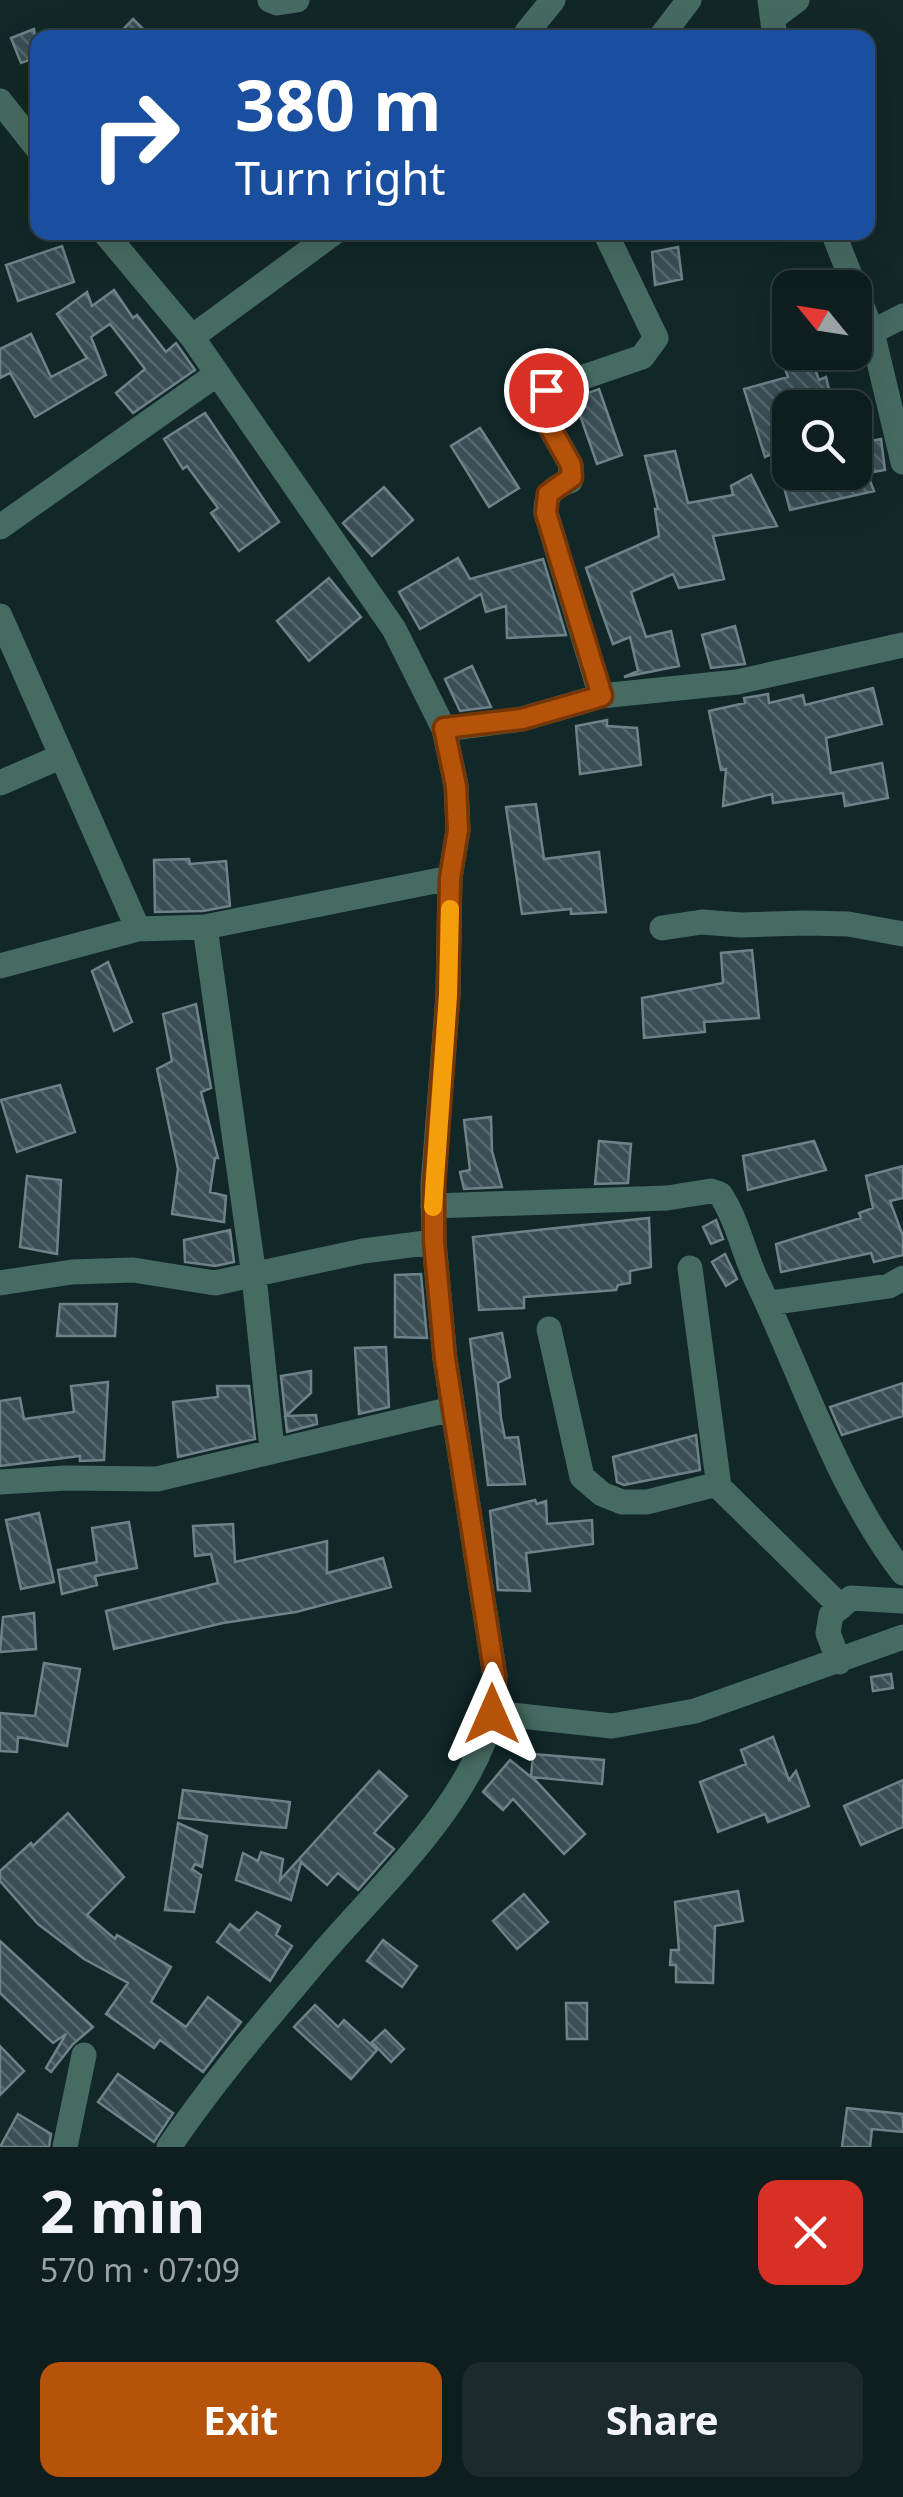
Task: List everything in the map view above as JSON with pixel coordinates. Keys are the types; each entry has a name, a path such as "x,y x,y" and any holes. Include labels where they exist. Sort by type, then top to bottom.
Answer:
{"street":[{"path":"270,0 297,0"},
{"path":"529,30 553,0"},
{"path":"666,30 689,0"},
{"path":"773,18 798,0"},
{"path":"0,101 30,139"},
{"path":"111,240 192,337 394,629 444,728 456,786 458,830 450,878 448,995 433,1206 434,1242 452,1408 495,1676 492,1714 478,1754 436,1823 310,1969 169,2147"},
{"path":"192,337 324,240"},
{"path":"602,696 546,513 548,494 570,481 571,465 539,408 546,390 642,357 656,338 608,240"},
{"path":"836,240 848,270"},
{"path":"903,316 872,332 903,462"},
{"path":"0,527 217,374"},
{"path":"0,616 138,929"},
{"path":"444,728 522,719 602,696 737,682 903,645"},
{"path":"0,782 62,756"},
{"path":"0,966 138,929 205,926 450,878"},
{"path":"662,928 702,922 848,924 903,934"},
{"path":"205,926 254,1276 272,1449"},
{"path":"433,1206 666,1198 711,1191 720,1194 770,1303 796,1376 874,1534 900,1565"},
{"path":"0,1284 72,1272 133,1270 215,1283 363,1251 434,1242"},
{"path":"690,1268 719,1487"},
{"path":"770,1303 889,1286 903,1278"},
{"path":"549,1329 582,1477 602,1494 622,1502 646,1502 719,1487 841,1606"},
{"path":"0,1482 47,1478 157,1479 452,1408"},
{"path":"839,1662 828,1633 831,1615 851,1598 903,1601"},
{"path":"492,1714 612,1726 695,1711 903,1637"},
{"path":"65,2147 84,2055"}],"building":[{"path":"133,19 144,30 123,30"},
{"path":"30,31 30,60 21,63 11,38"},
{"path":"62,246 74,282 18,301 6,265"},
{"path":"678,247 682,279 655,285 652,252"},
{"path":"114,290 133,318 137,315 166,352 176,343 195,370 133,413 116,393 145,369 110,324 91,337 106,375 35,417 10,373 0,378 0,349 31,334 51,377 87,358 57,314 87,292 92,306"},
{"path":"785,370 815,370 819,380 826,377 829,390 772,390 772,454 765,457 744,389 788,377"},
{"path":"599,389 622,455 597,464 574,398"},
{"path":"205,413 279,522 239,551 211,513 218,508 187,466 183,469 164,439"},
{"path":"480,428 519,488 489,507 451,446"},
{"path":"881,439 885,470 872,472 872,441"},
{"path":"675,451 688,503 733,495 731,486 751,475 777,526 713,536 724,579 679,588 673,574 631,592 646,637 671,631 679,666 624,677 638,671 630,637 613,644 586,568 659,536 658,509 645,456"},
{"path":"872,486 874,491 790,510 785,490 872,490"},
{"path":"384,487 413,520 372,556 343,523"},
{"path":"458,558 470,579 543,559 566,635 507,638 506,606 486,612 481,594 420,629 399,592"},
{"path":"329,578 361,617 309,661 277,621"},
{"path":"735,626 745,664 711,668 702,635"},
{"path":"472,666 491,707 460,711 445,679"},
{"path":"873,688 882,724 826,738 831,773 882,763 888,798 845,806 843,793 773,803 772,794 723,806 726,769 721,770 709,711 768,694 769,703 803,695 805,705"},
{"path":"607,720 607,726 637,728 641,765 580,774 576,726"},
{"path":"536,804 544,859 599,852 606,912 571,914 571,909 522,914 506,807"},
{"path":"189,859 190,864 226,861 230,906 155,912 154,860"},
{"path":"752,950 759,1018 704,1022 705,1032 644,1038 642,998 723,983 721,953"},
{"path":"108,962 132,1022 114,1031 92,971"},
{"path":"196,1004 211,1088 201,1092 218,1158 210,1192 226,1196 224,1222 172,1214 178,1169 157,1069 172,1061 163,1014"},
{"path":"60,1085 75,1132 17,1152 1,1100"},
{"path":"491,1117 492,1151 502,1187 464,1189 460,1172 470,1170 464,1120"},
{"path":"599,1141 631,1144 628,1183 595,1184"},
{"path":"814,1141 826,1170 748,1190 743,1156"},
{"path":"903,1166 903,1198 890,1201 903,1236 903,1255 874,1262 871,1253 781,1272 776,1244 861,1218 859,1213 873,1208 866,1176"},
{"path":"27,1176 61,1180 57,1254 20,1247"},
{"path":"649,1218 651,1267 630,1271 630,1283 618,1285 616,1290 524,1297 524,1308 479,1310 473,1237"},
{"path":"716,1220 723,1239 711,1244 703,1227"},
{"path":"230,1230 234,1262 215,1266 185,1262 184,1240"},
{"path":"725,1254 737,1279 726,1286 712,1262"},
{"path":"421,1274 427,1338 395,1337 395,1275"},
{"path":"60,1304 117,1304 115,1336 57,1336"},
{"path":"502,1333 510,1377 498,1383 501,1418 505,1438 518,1437 525,1484 488,1485 470,1339"},
{"path":"386,1347 389,1407 359,1414 355,1348"},
{"path":"311,1371 311,1393 286,1416 316,1415 317,1424 287,1432 281,1376"},
{"path":"108,1382 104,1460 80,1461 80,1456 0,1466 0,1401 20,1398 24,1419 74,1412 71,1386"},
{"path":"903,1383 903,1416 842,1435 830,1407"},
{"path":"217,1386 249,1386 255,1439 178,1457 173,1402 218,1397"},
{"path":"696,1435 700,1470 624,1485 617,1482 613,1457"},
{"path":"535,1500 537,1504 546,1501 547,1524 592,1520 593,1544 526,1553 530,1591 498,1590 490,1511"},
{"path":"39,1513 54,1582 21,1589 6,1520"},
{"path":"129,1522 137,1568 95,1576 97,1585 62,1594 58,1570 97,1562 92,1528"},
{"path":"233,1524 235,1562 327,1541 327,1573 383,1558 391,1587 296,1612 223,1623 114,1649 106,1611 218,1583 211,1554 195,1556 193,1526"},
{"path":"34,1613 36,1649 0,1652 3,1617"},
{"path":"44,1663 80,1669 67,1746 18,1737 17,1752 0,1751 0,1713 35,1716"},
{"path":"891,1674 893,1688 873,1691 871,1677"},
{"path":"773,1737 789,1780 796,1771 809,1806 768,1822 765,1814 718,1832 700,1782 746,1764 741,1750"},
{"path":"533,1754 604,1760 602,1784 531,1777"},
{"path":"510,1760 536,1781 585,1834 564,1854 513,1799 503,1810 483,1792"},
{"path":"379,1771 407,1796 374,1833 394,1849 358,1890 338,1873 327,1885 301,1862 291,1900 236,1880 243,1853 258,1861 261,1852 283,1859 280,1880"},
{"path":"903,1780 903,1827 861,1845 844,1806"},
{"path":"183,1790 290,1802 286,1828 179,1818"},
{"path":"68,1813 124,1877 87,1915 115,1939 117,1935 171,1967 151,2002 186,2027 208,1997 241,2022 203,2072 160,2040 154,2048 106,2014 128,1983 84,1959 38,1924 0,1881 0,1871"},
{"path":"178,1823 207,1836 202,1867 195,1864 192,1869 201,1875 194,1912 165,1910"},
{"path":"738,1891 743,1921 715,1926 713,1983 676,1982 676,1965 670,1965 671,1950 679,1950 675,1902"},
{"path":"524,1894 548,1922 517,1949 493,1921"},
{"path":"257,1912 280,1926 276,1935 292,1946 270,1981 217,1942 230,1924 239,1931"},
{"path":"383,1940 417,1966 402,1987 367,1961"},
{"path":"0,1941 93,2027 73,2044 51,2072 46,2068 66,2034 53,2043 0,1993"},
{"path":"566,2003 587,2003 587,2039 567,2039"},
{"path":"315,2005 338,2027 344,2020 377,2050 351,2079 294,2027"},
{"path":"385,2030 404,2049 391,2062 372,2042"},
{"path":"0,2046 24,2071 0,2095"},
{"path":"118,2074 173,2113 154,2142 98,2102"},
{"path":"847,2108 903,2114 903,2132 872,2129 870,2147 842,2147"},
{"path":"18,2114 51,2134 49,2147 0,2147"}],"slow traffic":[{"path":"433,1207 450,909"}],"route":[{"path":"492,1714 495,1676 445,1359 434,1242 439,1096 448,995 450,878 458,830 456,786 444,728 522,719 602,696 546,513 548,494 572,477 571,465 542,419 539,408 546,390"}]}
